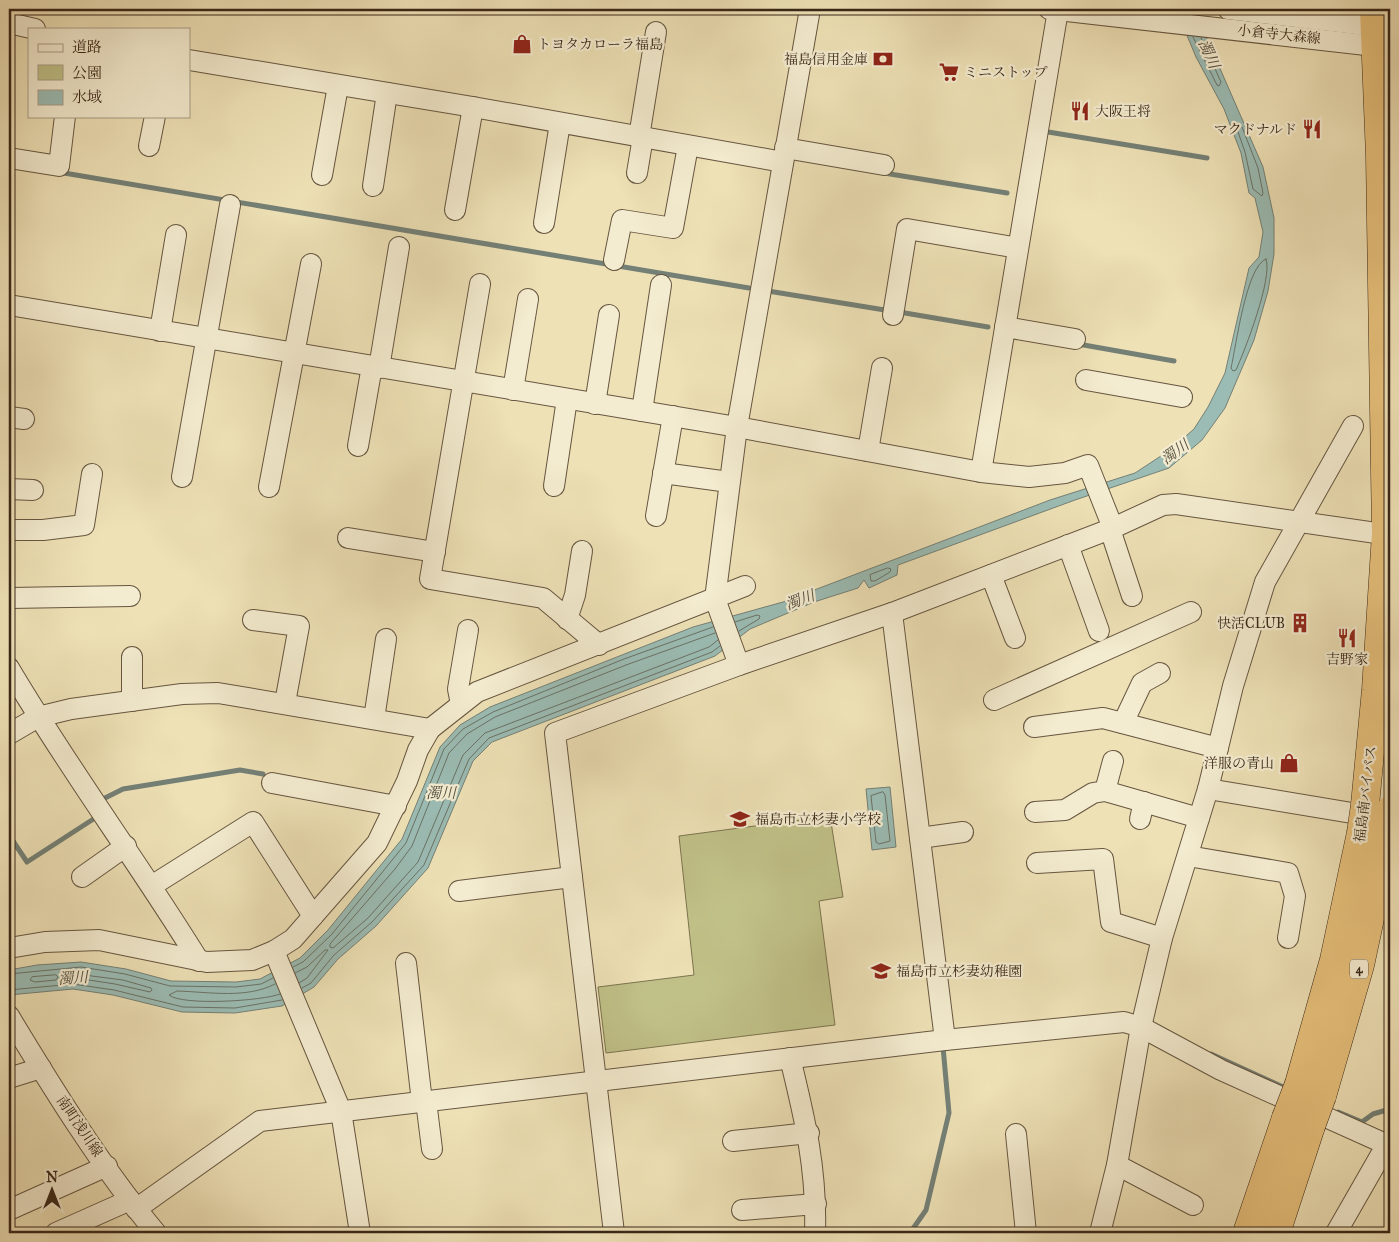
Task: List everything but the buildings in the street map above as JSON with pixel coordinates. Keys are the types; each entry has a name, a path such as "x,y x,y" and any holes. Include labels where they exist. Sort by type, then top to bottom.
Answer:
{"highway":[{"name":"福島南バイパス","path":"1247,1233 1298,1122 1360,965 1379,831 1376,690 1388,535 1380,156 1381,32"},
{"name":"福島南バイパス","path":"1276,1233 1298,1122"}],"street":[{"path":"738,665 715,599 729,482 810,9"},
{"path":"981,472 1018,248 1053,9"},
{"name":"小倉寺大森線","path":"1053,9 1251,31 1381,32"},
{"path":"1236,10 1381,32"},
{"path":"9,23 31,28"},
{"path":"636,173 656,32"},
{"path":"190,60 473,107 688,146 884,165"},
{"path":"322,175 338,86"},
{"path":"373,186 387,93"},
{"path":"456,210 473,107"},
{"path":"9,158 59,166 65,118"},
{"path":"150,146 155,118"},
{"path":"544,223 560,122"},
{"path":"614,260 622,220 673,228 688,146"},
{"path":"182,476 230,206"},
{"path":"893,315 907,229 1018,248"},
{"path":"160,331 176,235"},
{"path":"358,446 399,248"},
{"path":"269,487 296,354 311,264"},
{"path":"480,284 430,579 543,598 599,645"},
{"path":"642,411 661,285"},
{"path":"513,390 528,299"},
{"path":"9,306 738,427 981,472 1029,477 1066,473 1088,465 1110,524 1132,596"},
{"path":"595,404 609,315"},
{"path":"1004,327 1075,339"},
{"path":"868,451 882,368"},
{"path":"1086,380 1182,397"},
{"path":"554,486 568,399"},
{"path":"656,516 673,416"},
{"path":"1100,1233 1117,1165 1141,1027 1162,938 1208,789 1233,686 1265,582 1353,426"},
{"path":"663,473 729,482"},
{"path":"9,530 42,530 84,525 92,474"},
{"path":"9,489 33,490"},
{"path":"614,1233 555,733 738,665 892,613 1068,546 1110,524 1163,505 1176,504 1388,535"},
{"path":"348,538 435,552"},
{"path":"1068,546 1100,631"},
{"path":"568,619 582,551"},
{"path":"991,575 1015,638"},
{"path":"9,948 45,942 99,940 200,961 252,960 275,953 292,939 377,843 396,806 418,750 430,729 461,704 477,692 745,586"},
{"path":"9,598 130,596"},
{"path":"994,700 1191,612"},
{"path":"892,613 945,1040"},
{"path":"253,620 299,626 285,703"},
{"path":"461,704 458,689 468,630"},
{"path":"374,718 386,639"},
{"path":"132,657 132,701"},
{"path":"9,668 38,718 153,886 200,961"},
{"path":"1123,723 1142,683 1160,673"},
{"path":"9,734 38,718 96,704 182,694 218,693 430,729"},
{"path":"1034,727 1103,718 1218,748"},
{"path":"1106,792 1113,761"},
{"path":"272,783 396,806"},
{"path":"1208,789 1379,831"},
{"path":"1035,812 1065,810 1093,793 1106,792 1142,811 1199,818"},
{"path":"153,886 253,822 313,916"},
{"path":"920,838 963,832"},
{"path":"82,877 126,846"},
{"path":"1188,856 1288,873 1295,896 1288,938"},
{"path":"1037,863 1103,859 1111,922 1162,938"},
{"path":"459,891 572,877"},
{"path":"275,953 341,1111 360,1233"},
{"path":"406,963 432,1149"},
{"name":"南町浅川線","path":"9,1016 41,1068 133,1205 156,1233"},
{"path":"56,1233 133,1205 260,1121 945,1040 1124,1022 1141,1027 1220,1070 1389,1144 1336,1233"},
{"path":"790,1058 809,1133 816,1204 814,1233"},
{"path":"9,1078 41,1068"},
{"path":"733,1141 809,1133"},
{"path":"1016,1134 1026,1233"},
{"path":"1117,1165 1193,1205"},
{"path":"9,1210 107,1166"},
{"path":"742,1210 816,1204"}],"green space":[{"path":"830,816 843,897 819,901 835,1025 606,1053 598,987 694,975 679,836"}],"water":[{"name":"濁川","path":"1176,9 1194,9 1263,167 1274,218 1274,254 1268,291 1254,340 1225,408 1202,440 1169,468 1075,500 898,565 897,575 869,588 864,580 858,588 814,602 750,629 715,656 492,742 473,761 428,868 376,926 338,959 314,987 282,1006 235,1013 182,1012 113,995 73,989 9,995 9,970 37,965 81,962 126,969 171,981 236,982 260,979 300,958 328,930 402,839 440,747 460,725 490,707 693,627 783,602 1050,500 1135,473 1170,450 1194,429 1208,407 1225,373 1249,268 1259,257 1263,232 1255,198 1249,193 1241,153 1224,109 1196,57"},
{"path":"890,787 896,847 872,850 866,789"}],"waterway":[{"path":"1042,131 1207,158"},
{"path":"58,172 749,288"},
{"path":"884,173 1007,193"},
{"path":"768,291 891,311"},
{"path":"899,312 988,327"},
{"path":"1078,344 1174,361"},
{"path":"105,798 123,789 240,770 263,774"},
{"path":"9,835 27,862 95,818"},
{"path":"910,1233 926,1210 949,1113 943,1047"},
{"path":"1211,1054 1283,1087"},
{"path":"1338,1112 1362,1122 1373,1114 1390,1109"}],"place":[{"name":"トヨタカローラ福島","path":"522,44"},
{"name":"福島信用金庫","path":"883,59"},
{"name":"ミニストップ","path":"949,72"},
{"name":"大阪王将","path":"1080,111"},
{"name":"マクドナルド","path":"1312,129"},
{"name":"快活CLUB","path":"1300,623"},
{"name":"吉野家","path":"1347,638"},
{"name":"洋服の青山","path":"1289,763"},
{"name":"福島市立杉妻小学校","path":"740,819"},
{"name":"福島市立杉妻幼稚園","path":"881,971"}]}
